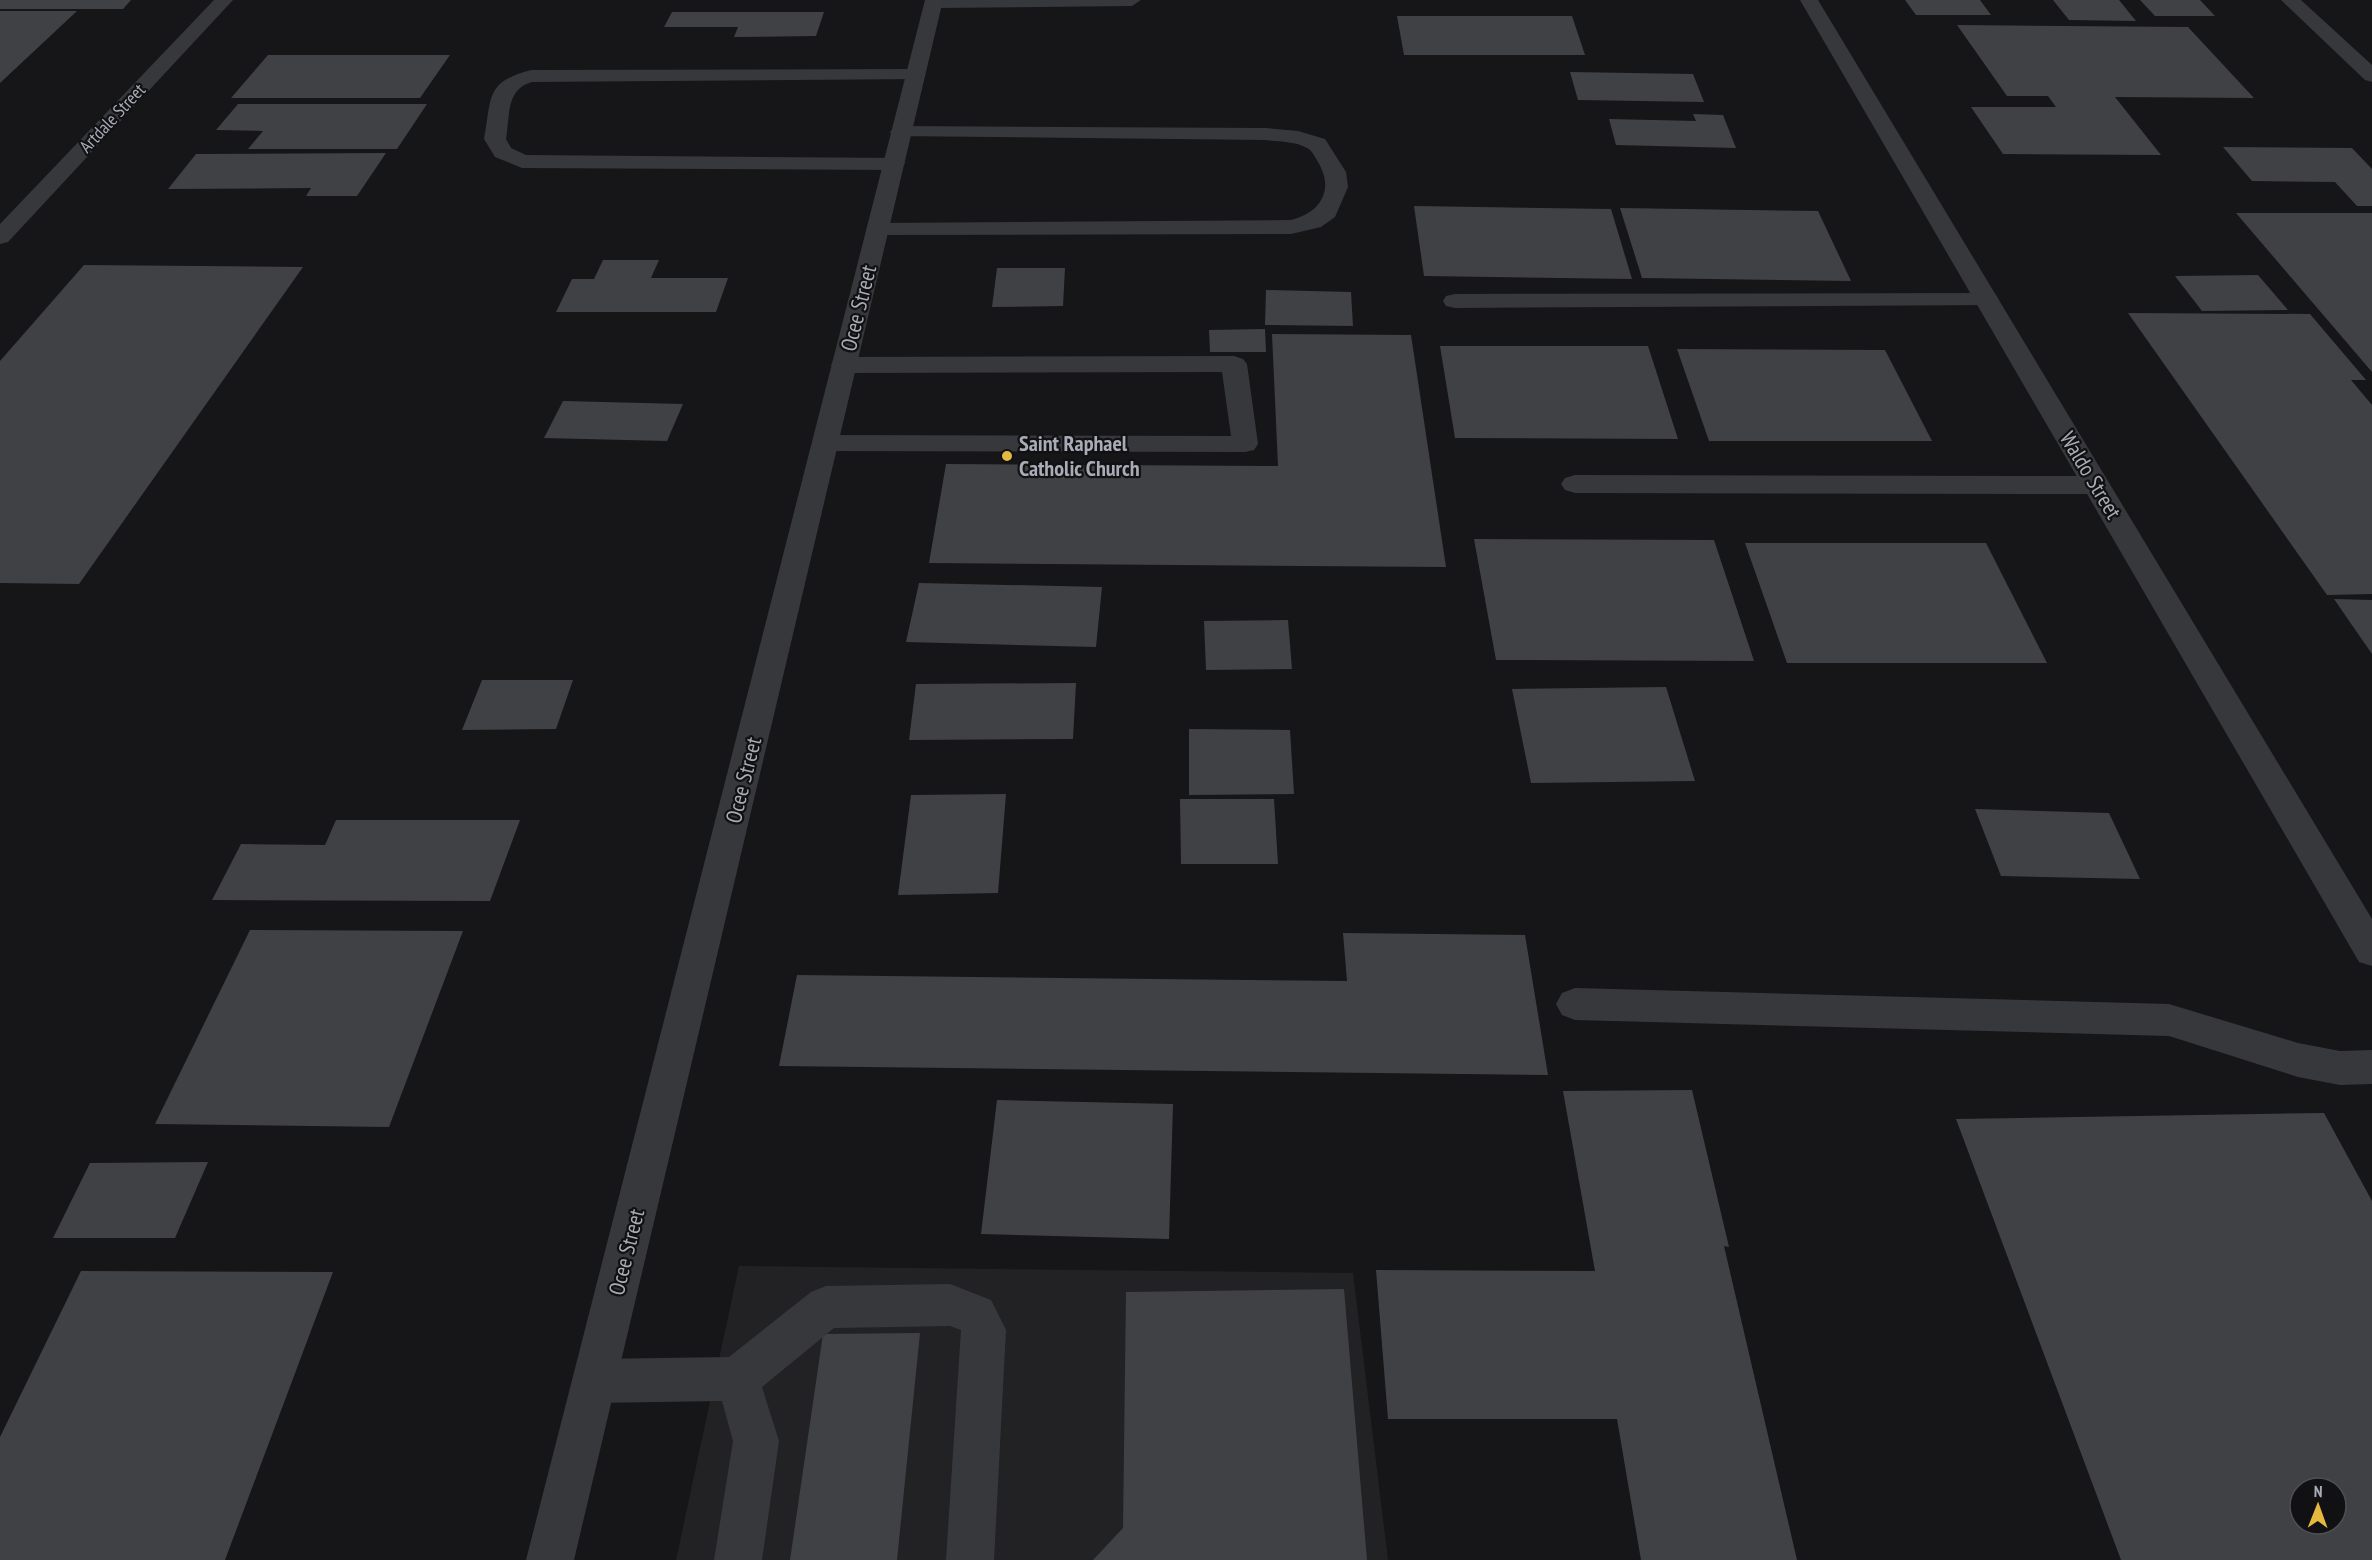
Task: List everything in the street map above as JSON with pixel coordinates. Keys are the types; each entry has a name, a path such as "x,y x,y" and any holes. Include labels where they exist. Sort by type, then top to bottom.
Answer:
{"street":[{"name":"Artdale Street","path":"0,237 224,0"},
{"path":"934,1 1132,0"},
{"name":"Waldo Street","path":"1809,0 2372,951"},
{"path":"2290,0 2372,76"},
{"name":"Ocee Street","path":"550,1560 934,1"},
{"path":"894,163 522,161 503,152 495,139 504,90 513,81 531,76 915,75"},
{"path":"877,230 1291,227 1313,222 1327,212 1337,187 1335,172 1317,144 1298,137 1266,134 901,132"},
{"path":"1455,301 1987,300"},
{"path":"826,443 1245,444 1234,364 844,365"},
{"path":"1575,484 2096,485"},
{"path":"1575,1004 2169,1020 2298,1060 2340,1068 2372,1067"},
{"path":"594,1381 737,1379 826,1306 950,1305 976,1315 984,1330 970,1560"},
{"path":"737,1379 756,1441 738,1560"}],"shaded area":[{"path":"739,1266 1353,1273 1388,1560 676,1560"}],"building":[{"path":"0,0 131,0 123,9 0,9"},
{"path":"1905,0 1980,0 1991,15 1916,15"},
{"path":"2053,0 2119,0 2136,21 2069,20"},
{"path":"2140,0 2200,0 2215,16 2155,16"},
{"path":"0,11 77,11 0,83"},
{"path":"672,12 824,12 816,36 734,37 738,27 664,27"},
{"path":"1397,16 1572,16 1585,55 1404,55"},
{"path":"1957,25 2188,27 2254,98 2115,97 2161,155 2003,154 1971,107 2056,107 2048,96 2007,96"},
{"path":"268,55 450,55 420,98 231,98"},
{"path":"1570,72 1693,74 1704,102 1578,100"},
{"path":"238,104 427,104 397,149 248,149 263,131 216,130"},
{"path":"1693,114 1723,115 1736,148 1616,145 1609,119 1696,121"},
{"path":"2223,147 2352,148 2372,169 2372,206 2357,206 2335,182 2252,181"},
{"path":"386,153 357,196 306,196 311,188 168,189 196,154"},
{"path":"1414,206 1611,209 1632,279 1424,276"},
{"path":"1620,208 1818,211 1851,281 1642,278"},
{"path":"2236,213 2372,213 2372,372"},
{"path":"603,260 659,260 651,278 728,278 716,312 556,312 572,279 594,279"},
{"path":"84,265 303,267 79,584 0,583 0,361"},
{"path":"997,268 1065,268 1063,306 992,307"},
{"path":"2258,275 2288,310 2202,311 2175,276"},
{"path":"1266,290 1351,292 1353,326 1265,325"},
{"path":"2128,313 2310,314 2366,380 2351,380 2372,405 2372,594 2327,595"},
{"path":"1265,329 1266,352 1210,352 1209,330"},
{"path":"1272,334 1411,335 1446,567 929,563 946,464 1278,466"},
{"path":"1440,346 1648,346 1678,439 1455,438"},
{"path":"1677,349 1885,350 1932,441 1709,441"},
{"path":"563,401 683,404 667,441 544,438"},
{"path":"1474,539 1714,540 1754,661 1496,660"},
{"path":"1745,543 1986,543 2047,663 1787,663"},
{"path":"919,583 1102,587 1096,647 906,642"},
{"path":"2334,599 2372,600 2372,654"},
{"path":"1288,620 1292,669 1206,670 1204,621"},
{"path":"482,680 573,680 556,729 462,730"},
{"path":"1076,683 1073,739 909,740 916,684"},
{"path":"1666,687 1695,781 1531,783 1512,689"},
{"path":"1189,729 1290,730 1294,794 1189,795"},
{"path":"1006,794 998,893 898,895 911,795"},
{"path":"1180,799 1274,799 1278,864 1181,864"},
{"path":"1975,809 2109,813 2140,879 2001,876"},
{"path":"336,820 520,820 490,901 212,900 241,844 325,845"},
{"path":"250,930 463,931 389,1127 155,1124"},
{"path":"1343,933 1525,935 1548,1075 779,1066 797,975 1347,981"},
{"path":"1692,1090 1729,1247 1724,1246 1797,1560 1641,1560 1617,1419 1388,1419 1376,1270 1595,1271 1563,1091"},
{"path":"997,1100 1173,1104 1169,1239 981,1234"},
{"path":"2324,1113 2372,1201 2372,1560 2121,1560 1956,1119"},
{"path":"208,1162 175,1238 53,1238 90,1163"},
{"path":"81,1271 333,1272 225,1560 0,1560 0,1437"},
{"path":"1344,1289 1367,1560 1093,1560 1123,1528 1126,1292"},
{"path":"920,1333 897,1560 790,1560 823,1334"}],"place":[{"name":"Saint Raphael Catholic Church","path":"1007,456"}]}
